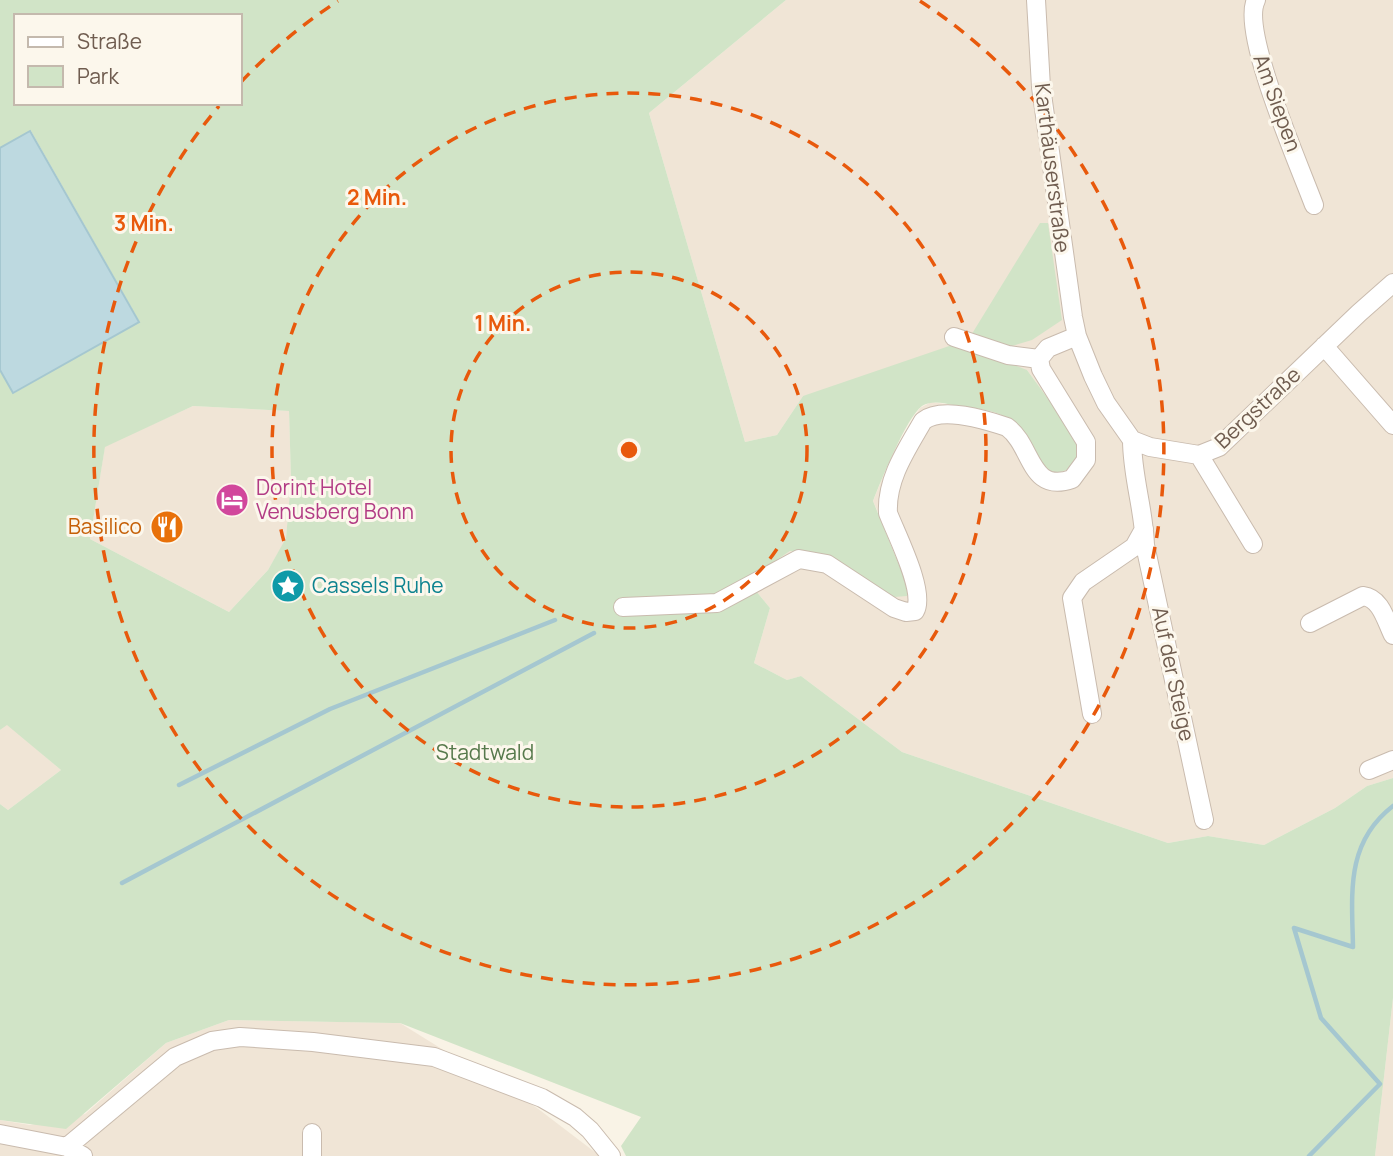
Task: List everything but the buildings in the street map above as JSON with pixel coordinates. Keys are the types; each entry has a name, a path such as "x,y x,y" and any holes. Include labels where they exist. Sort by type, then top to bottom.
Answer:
{"street":[{"name":"Karthäuserstraße","path":"1036,0 1041,87 1058,220 1077,336"},
{"name":"Am Siepen","path":"1256,0 1252,15 1257,50 1314,205"},
{"name":"Bergstraße","path":"1132,440 1150,447 1199,455 1219,447 1393,283"},
{"path":"1039,359 1048,348 1077,336 1106,403 1132,440"},
{"path":"954,337 1007,355 1039,359"},
{"path":"1324,346 1393,425"},
{"path":"623,607 717,603 799,559 827,564 894,608 906,612 915,611 919,605 918,589 888,513 887,500 895,473 923,421 929,416 956,415 1007,427 1014,432 1039,475 1046,481 1055,483 1072,480 1086,460 1086,442 1041,369 1039,359"},
{"name":"Auf der Steige","path":"1132,440 1132,464 1145,528 1145,545 1205,820"},
{"path":"1199,455 1254,544"},
{"path":"1092,714 1072,598 1083,582 1134,547 1145,528"},
{"path":"1310,623 1363,596 1370,597 1377,603 1393,635"},
{"path":"1369,769 1393,760"},
{"path":"0,1134 75,1152 175,1057 212,1041 240,1037 313,1042 435,1057 542,1098 575,1117 590,1130 611,1156"},
{"path":"312,1133 312,1156"}],"shaded area":[{"path":"786,0 1393,0 1393,778 1367,786 1335,808 1264,845 1208,836 1168,843 902,752 801,676 787,680 754,663 770,608 747,580 790,551 908,581 873,501 893,452 920,408 931,402 998,414 1018,424 1031,439 1045,468 1068,426 1027,370 803,396 777,435 745,442 649,113"},
{"path":"193,406 289,411 291,480 286,539 268,570 229,612 90,539 105,446"},
{"path":"7,724 61,770 8,810 0,804 0,730"},
{"path":"1393,998 1393,1156 1375,1156"},
{"path":"229,1020 400,1023 537,1108 600,1156 0,1156 0,1120 30,1125 85,1114 166,1043"}],"green space":[{"name":"Stadtwald","path":"0,0 786,0 649,113 745,442 777,435 803,396 958,343 1027,370 1068,426 1079,449 1070,467 1063,471 1051,471 1041,462 1023,430 1005,416 941,403 922,406 902,436 873,501 908,581 907,596 894,597 823,558 790,551 747,580 770,608 754,663 787,680 801,676 902,752 1168,843 1208,836 1264,845 1335,808 1367,786 1393,778 1393,998 1375,1156 626,1156 621,1146 641,1117 400,1023 229,1020 166,1043 66,1129 0,1120 0,804 8,810 61,770 7,725 0,730 0,370 14,393 139,321 31,131 0,148","holes":["193,406 289,411 291,480 286,538 268,570 229,612 90,539 105,447"]},
{"path":"1040,223 1048,223 1062,320 1032,340 1005,348 970,337"}],"water":[{"path":"30,131 139,322 13,393 0,370 0,148"}],"waterway":[{"path":"179,785 330,709 555,620"},
{"path":"122,883 594,633"},
{"path":"1309,1156 1380,1084 1321,1018 1294,928 1353,947 1353,889 1359,853 1366,836 1393,806"}],"place":[{"name":"Dorint Hotel Venusberg Bonn","path":"232,500"},
{"name":"Basilico","path":"167,527"},
{"name":"Cassels Ruhe","path":"288,586"}]}
